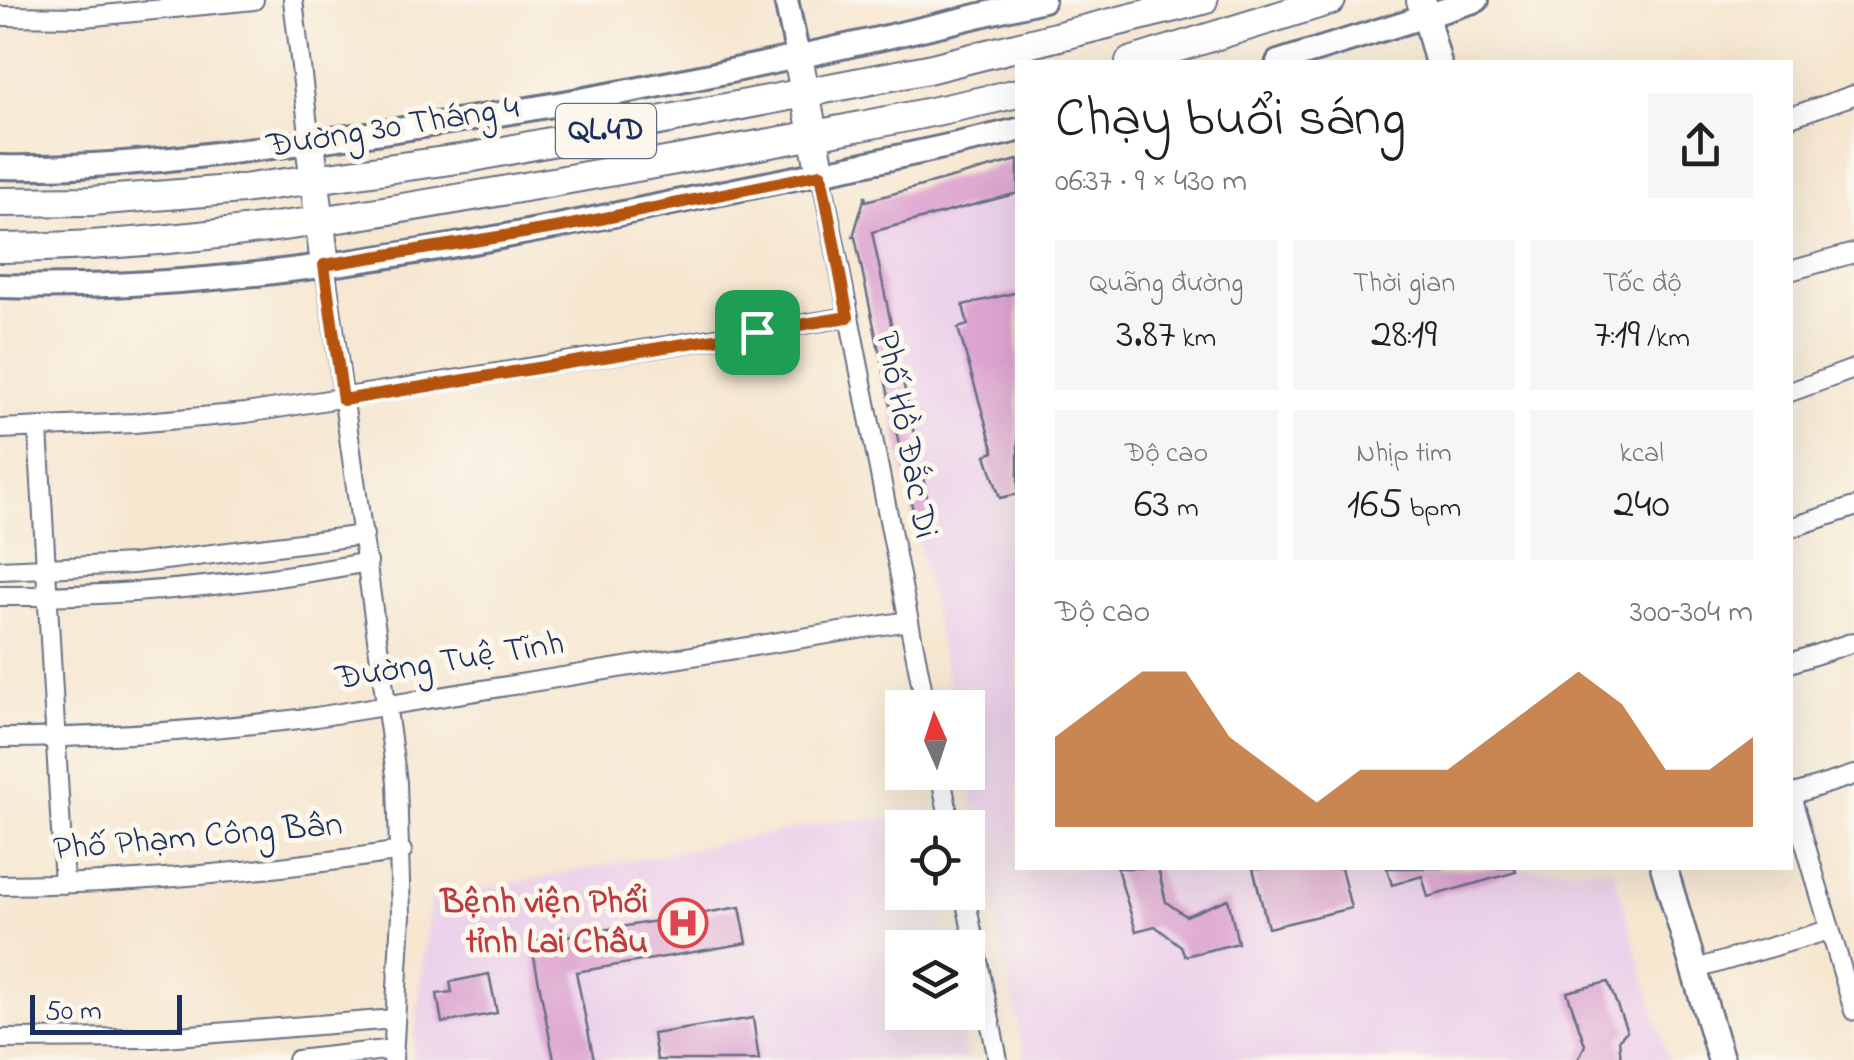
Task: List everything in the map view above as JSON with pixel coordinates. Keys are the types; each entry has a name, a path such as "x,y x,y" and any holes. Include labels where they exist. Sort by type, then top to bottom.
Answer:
{"highway":[{"name":"Đường 30 Tháng 4","path":"0,202 168,195 316,180 472,156 806,94 1016,48 1203,0"},
{"path":"1136,60 1331,0"},
{"path":"798,56 821,174"},
{"name":"QL.4D","path":"0,248 128,242 434,204 814,135 1015,94"},
{"path":"310,142 324,265"}],"main road":[{"path":"1423,9 1437,60"},
{"path":"1665,870 1721,1060"}],"street":[{"path":"0,16 84,17 254,0"},
{"path":"293,0 310,142"},
{"path":"786,0 798,56"},
{"name":"Đường 30 Tháng 4","path":"0,167 160,162 516,112 798,56 955,10 1042,0"},
{"path":"1283,60 1423,9 1477,0"},
{"path":"1793,116 1854,95"},
{"name":"QL.4D","path":"0,286 117,284 324,265 561,227 1015,131"},
{"name":"Phố Hồ Đắc Di","path":"821,174 922,690"},
{"path":"1793,270 1854,253"},
{"path":"297,1060 393,1054 402,851 398,782 324,265"},
{"path":"0,429 246,413 848,317"},
{"path":"1793,391 1854,369"},
{"path":"38,429 64,884"},
{"path":"1793,527 1854,506"},
{"path":"0,570 170,560 364,535"},
{"path":"0,596 46,597 219,585 368,562"},
{"name":"Đường Tuệ Tĩnh","path":"0,738 230,728 387,707 908,621"},
{"path":"1793,661 1854,642"},
{"path":"1793,793 1854,775"},
{"path":"1793,804 1854,1012"},
{"name":"Phố Phạm Công Bân","path":"0,885 286,868 402,851"},
{"path":"968,910 998,1060"},
{"path":"1693,970 1829,930"},
{"path":"0,1039 152,1038 396,1018"}],"shaded area":[{"path":"1015,161 1015,870 1614,870 1668,1060 1025,1060 985,862 985,810 974,810 970,790 985,790 985,690 949,690 854,232 863,202"},
{"name":"Bệnh viện Phổi tỉnh Lai Châu","path":"885,819 885,910 936,910 940,930 885,930 885,1030 961,1030 967,1060 412,1060 430,899 841,820"}],"building":[{"path":"1015,161 1015,194 872,232 931,516 915,520 853,237 865,196 866,201"},
{"path":"1015,293 1015,495 1000,498 986,455 994,452 958,328 968,325 963,305"},
{"path":"1118,870 1158,870 1166,902 1186,916 1228,899 1238,943 1185,956 1181,946 1155,926 1136,931"},
{"path":"1254,870 1342,870 1351,908 1268,928"},
{"path":"1388,870 1516,872 1428,897 1422,876 1392,885"},
{"path":"740,907 747,943 576,972 594,1060 554,1060 531,942"},
{"path":"489,974 497,1013 442,1023 437,994 452,992 450,982"},
{"path":"1608,982 1627,1031 1619,1039 1621,1060 1578,1060 1585,1045 1567,992"},
{"path":"753,1018 759,1060 657,1060 653,1034"}],"place":[{"name":"Bệnh viện Phổi tỉnh Lai Châu","path":"683,923"}],"route":[{"path":"821,174 848,317 757,332 343,400 324,265 561,227 821,174"}]}
